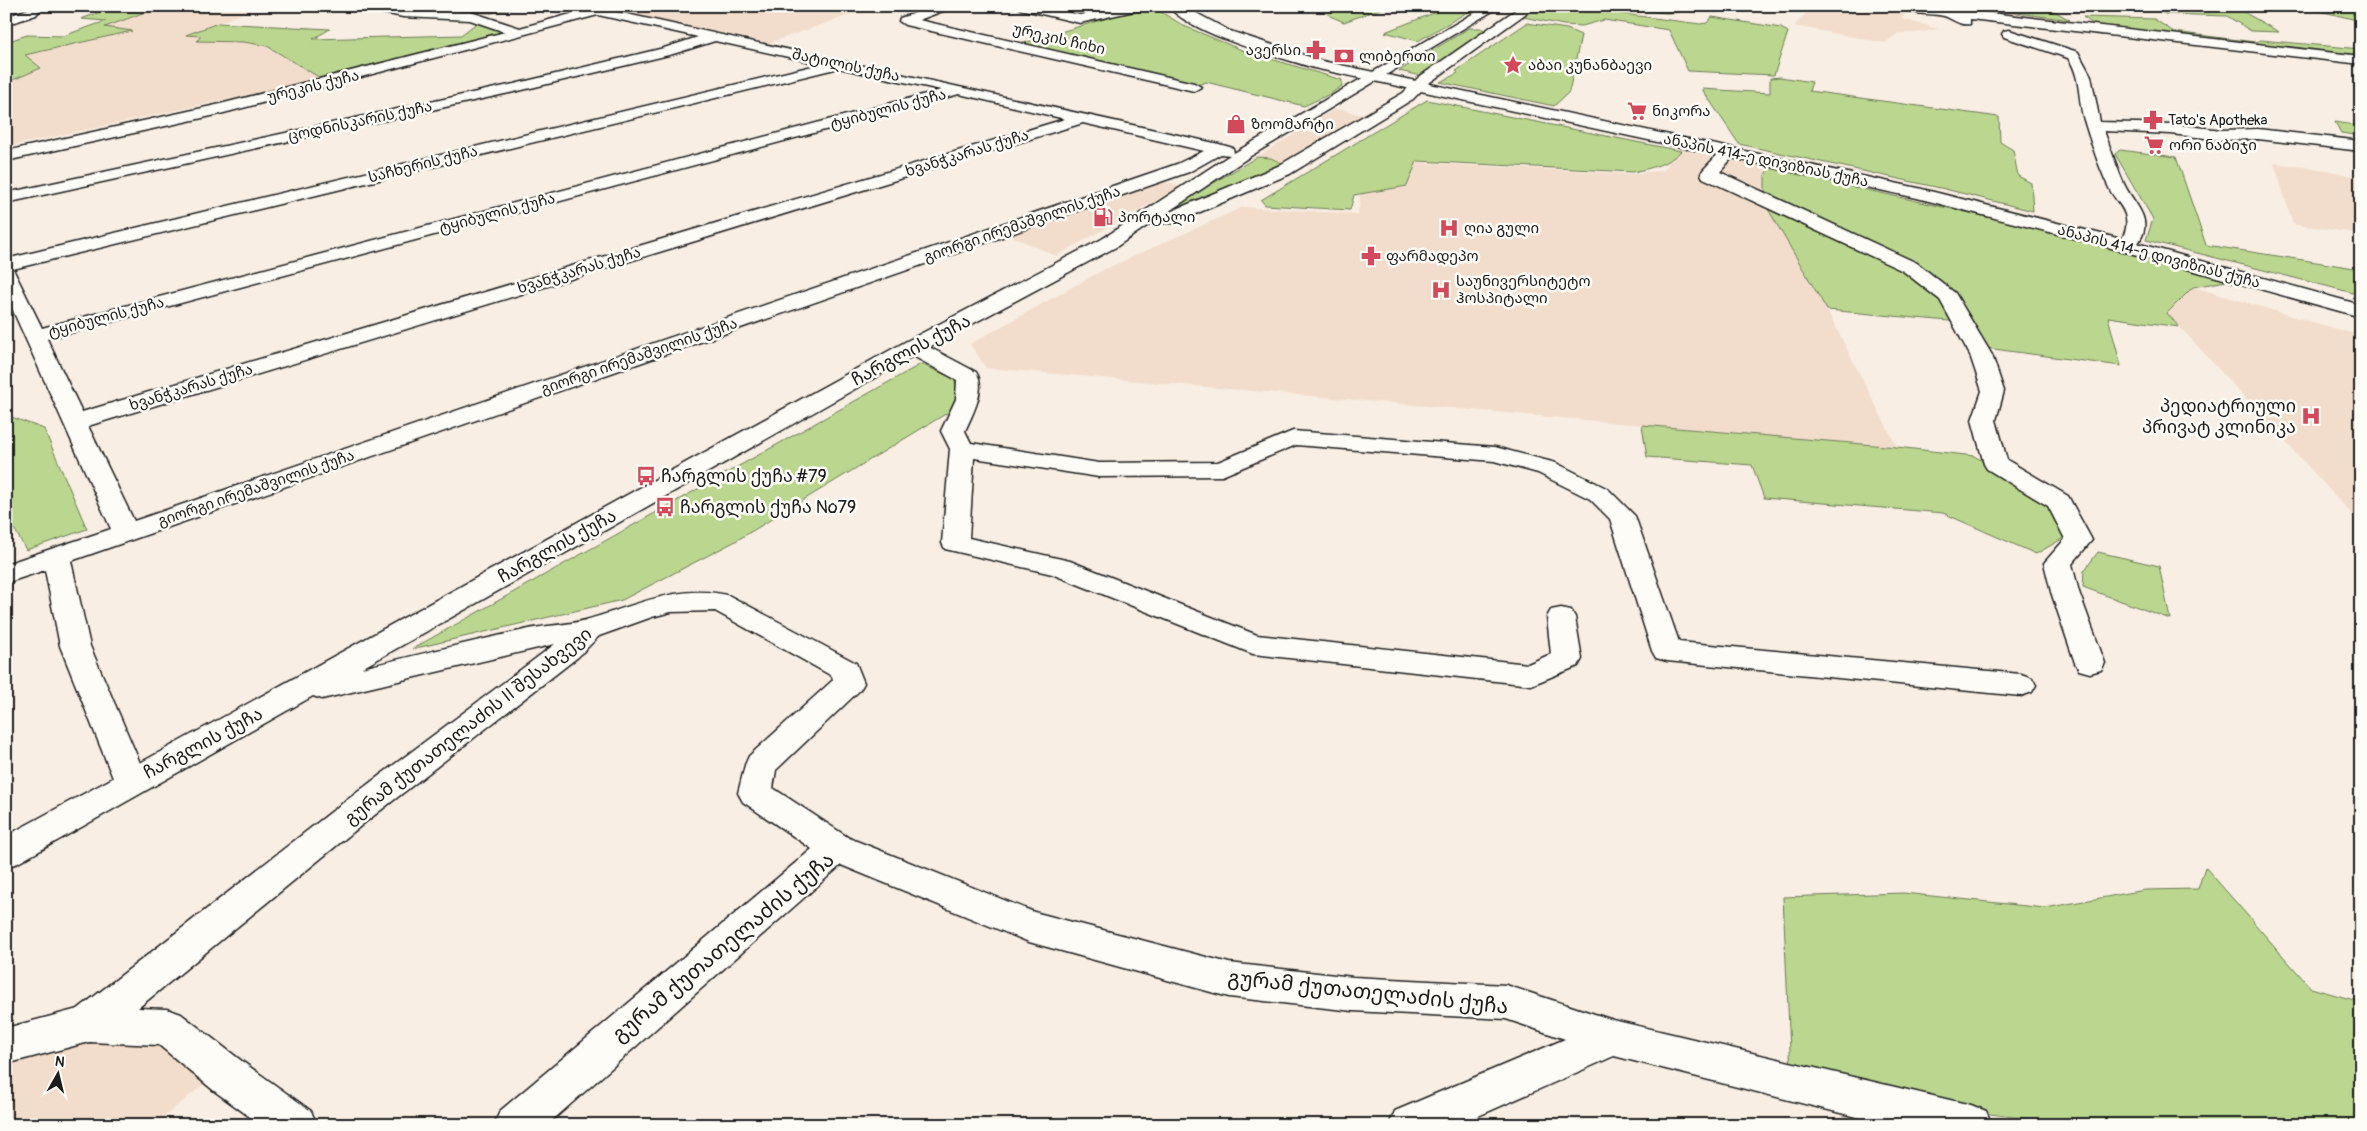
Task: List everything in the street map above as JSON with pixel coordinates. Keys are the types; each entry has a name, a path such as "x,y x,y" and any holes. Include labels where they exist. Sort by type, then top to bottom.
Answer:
{"street":[{"path":"6,22 32,12 36,6"},
{"path":"368,6 403,13 471,16 519,32"},
{"name":"ურეკის ქუჩა","path":"6,156 234,105 361,74 617,6"},
{"name":"ურეკის ჩიხი","path":"950,6 905,21 1194,86"},
{"name":"ურეკის ჩიხი","path":"1024,6 1070,18 1092,18 1139,6"},
{"name":"ანაპის 414-ე დივიზიას ქუჩა","path":"1174,6 1224,32 1273,51 1319,65 1918,193 2126,246 2361,311"},
{"name":"ჩარგლის ქუჩა","path":"1109,244 1243,154 1495,6"},
{"name":"ჩარგლის ქუჩა","path":"6,853 131,781 290,696 913,347 1109,244 1284,170 1359,112 1408,96 1424,80 1530,6"},
{"path":"1904,6 1948,13 2361,60"},
{"name":"შატილის ქუჩა","path":"596,11 1243,154"},
{"path":"1948,13 2073,55 2080,63 2085,76 2090,111 2118,194 2132,208 2134,215 2136,224 2133,238 2126,246"},
{"path":"1481,14 1490,20 1512,19"},
{"path":"1458,27 1477,26 1494,32"},
{"name":"ცოდნისკარის ქუჩა","path":"6,198 514,88 651,55 713,37"},
{"name":"საჩხერის ქუჩა","path":"6,265 839,64"},
{"name":"ტყიბულის ქუჩა","path":"35,336 959,90"},
{"path":"1323,108 1359,112"},
{"name":"ხვანჭკარას ქუჩა","path":"75,422 1083,118"},
{"path":"2095,126 2171,129 2222,135 2258,134 2361,146"},
{"name":"გიორგი ირემაშვილის ქუჩა","path":"6,574 1174,171 1219,149"},
{"path":"1729,152 1709,174 1910,267 1948,297 1981,355 1993,391 1984,420 1996,464 2059,501 2079,540 2058,563 2065,592 2090,663"},
{"path":"6,273 126,533"},
{"path":"913,347 968,377 967,400 953,431 962,449 954,543 1060,567 1253,644 1531,675 1567,659 1562,617"},
{"path":"962,449 1099,470 1222,469 1293,438 1495,454 1547,468 1599,494 1622,516 1667,651 2020,685"},
{"path":"56,557 75,646 131,781"},
{"name":"გურამ ქუთათელაძის II შესახვევი","path":"89,1024 351,815 568,650 589,629 643,610 671,603 720,602 845,670 849,683 760,765 755,793 836,848"},
{"path":"290,696 532,638 589,629"},
{"name":"გურამ ქუთათელაძის ქუჩა","path":"515,1125 836,848 1030,926 1229,980 1353,994 1506,1002 1613,1038 1971,1125"},
{"path":"6,1046 89,1024 167,1027 228,1076 296,1125"},
{"path":"1410,1125 1613,1038"}],"shaded area":[{"path":"48,6 261,6 187,35 201,36 198,41 244,42 267,46 322,79 6,147 6,83 41,68 24,55 130,31 104,27 146,11"},
{"path":"627,6 875,6 769,43 623,12 621,8"},
{"path":"1813,6 1854,6 1906,12 1902,19 1939,29 1916,33 1898,33 1885,43 1794,26"},
{"path":"1924,6 1973,7 2070,20 2080,28"},
{"path":"1341,109 1362,115 1279,166 1271,158 1257,157 1333,110"},
{"name":"საუნივერსიტეტო ჰოსპიტალი","path":"1678,149 1769,168 1766,175 1765,204 1827,310 1897,447 986,368 970,344 1103,270 1243,207 1358,214 1365,160 1632,174 1664,170"},
{"path":"2274,163 2326,170 2361,178 2361,234 2293,224"},
{"path":"1148,181 1172,183 1179,188 1056,256 1005,233"},
{"name":"პედიატრიული პრივატ კლინიკა","path":"2193,287 2361,336 2361,524 2167,313"},
{"path":"156,1037 210,1079 154,1125 6,1125 6,1058 71,1042"}],"green space":[{"path":"384,6 528,6 491,13 396,9"},
{"path":"1319,6 1388,6 1344,22 1330,16"},
{"path":"1452,6 1478,6 1418,41 1385,32"},
{"path":"1536,6 1561,6 1700,24 1707,23 1712,17 1781,28 1788,32 1774,75 1688,71 1669,30 1604,20 1582,26 1564,25 1523,17"},
{"path":"1602,6 1684,6 1677,12 1666,13"},
{"path":"1964,6 2045,6 2070,20 1973,7"},
{"path":"2152,6 2233,6 2279,32 2251,31 2227,16 2165,14"},
{"path":"2299,6 2361,6 2361,10 2352,14 2361,16 2361,21"},
{"path":"70,7 148,11 105,27 132,31 25,55 41,68 6,83 6,42 27,35 63,36 106,21 81,19 100,12 62,10"},
{"path":"1145,7 1153,7 1184,26 1244,51 1342,80 1342,86 1304,106 1206,82 1198,85 1020,44"},
{"path":"2083,17 2154,19 2174,32 2255,42 2260,40 2361,49 2361,58 2102,30"},
{"path":"478,22 512,32 322,79 267,46 244,42 197,41 201,36 186,35 218,23 330,29 313,39 461,35"},
{"path":"1527,23 1567,29 1581,35 1569,92 1554,106 1440,82 1458,73 1456,71"},
{"path":"1469,28 1480,28 1487,31 1422,76 1399,71"},
{"path":"1780,77 1812,82 1809,91 1999,117 2000,142 2013,150 2018,176 2031,183 2033,211 1945,189 1739,144 1702,89 1770,93 1770,78"},
{"path":"1427,100 1681,151 1664,163 1633,172 1417,161 1407,186 1354,195 1350,210 1265,205 1261,200"},
{"path":"2335,122 2361,126 2361,136 2341,133"},
{"path":"2120,150 2176,157 2206,245 2361,269 2361,295 2146,240 2153,219 2115,154"},
{"path":"1257,157 1271,158 1281,163 1249,181 1145,224"},
{"path":"1769,168 2077,237 2232,280 2193,287 2167,313 2179,327 2108,317 2121,366 1986,348 1971,323 1827,310 1765,204 1765,175"},
{"path":"921,364 955,379 957,407 734,542 622,600 412,649"},
{"path":"6,415 44,429 87,529 26,550 6,514"},
{"path":"1642,425 1897,447 1974,456 2049,500 2067,536 2036,554 1943,513 1764,498 1752,465 1647,457"},
{"path":"2098,552 2159,566 2170,619 2083,587 2084,571"},
{"path":"2205,867 2311,988 2361,1002 2361,1125 2077,1125 1951,1109 1791,1072 1783,897 1903,893 2045,908 2145,890 2198,889"}],"place":[{"name":"ავერსი","path":"1316,50"},
{"name":"ლიბერთი","path":"1344,56"},
{"name":"აბაი კუნანბაევი","path":"1513,65"},
{"name":"ნიკორა","path":"1637,111"},
{"name":"Tato's Apotheka","path":"2153,120"},
{"name":"ზოომარტი","path":"1236,124"},
{"name":"ორი ნაბიჯი","path":"2154,145"},
{"name":"პორტალი","path":"1103,217"},
{"name":"ღია გული","path":"1449,228"},
{"name":"ფარმადეპო","path":"1371,256"},
{"name":"საუნივერსიტეტო ჰოსპიტალი","path":"1441,290"},
{"name":"პედიატრიული პრივატ კლინიკა","path":"2311,416"},
{"name":"ჩარგლის ქუჩა #79","path":"646,476"},
{"name":"ჩარგლის ქუჩა №79","path":"665,507"}]}
